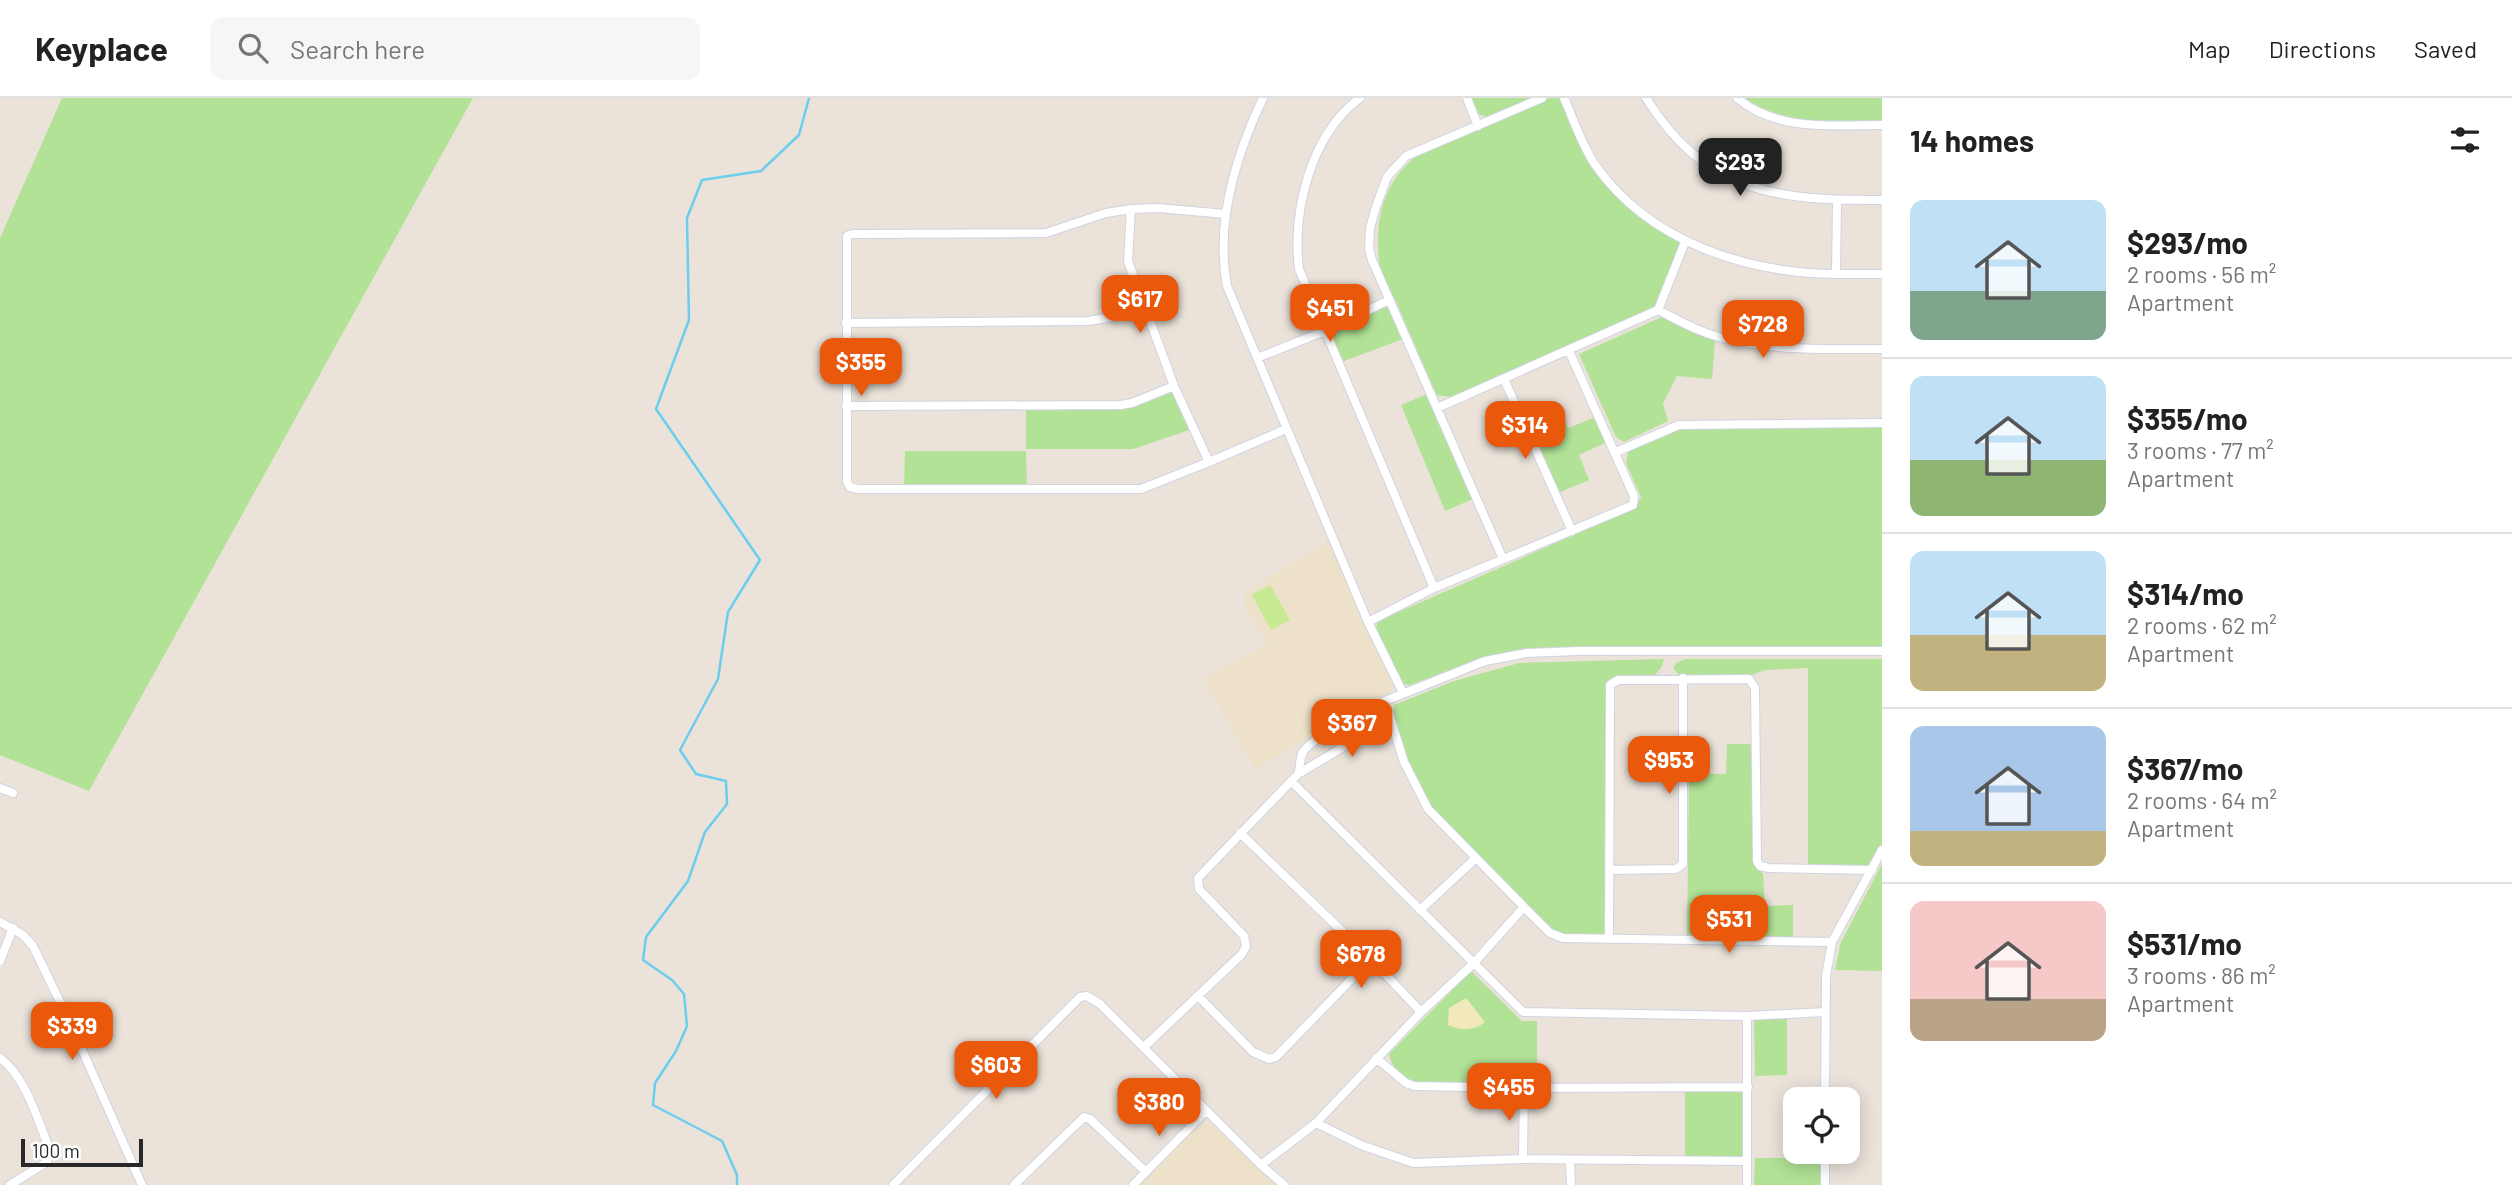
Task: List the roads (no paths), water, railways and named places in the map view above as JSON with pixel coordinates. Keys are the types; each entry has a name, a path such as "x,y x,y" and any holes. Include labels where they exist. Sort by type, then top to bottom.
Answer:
{"street":[{"path":"1263,98 1240,149 1226,215 1227,286 1368,622 1402,693"},
{"path":"1360,98 1333,125 1302,192 1297,235 1299,269 1433,588"},
{"path":"1466,98 1478,126"},
{"path":"1503,559 1372,260 1369,249 1370,228 1387,177 1406,156 1542,98"},
{"path":"1564,98 1587,150 1612,187 1646,218 1685,242 1720,255 1802,274 1882,274"},
{"path":"1646,98 1658,118 1677,140 1722,176 1804,199 1882,200"},
{"path":"1737,98 1745,105 1780,122 1882,125"},
{"path":"1836,274 1837,200"},
{"path":"1226,215 1158,208 1131,209 1106,213 1065,229 1046,233 849,235 846,238 846,478 853,489 1141,489 1286,429"},
{"path":"1131,209 1127,257 1174,386 1209,461"},
{"path":"1437,408 1658,310 1685,242"},
{"path":"1257,358 1325,331 1389,300"},
{"path":"846,323 1088,321 1118,316 1144,306"},
{"path":"1658,310 1693,328 1727,339 1806,349 1882,349"},
{"path":"1368,622 1433,588 1633,505 1634,496 1616,452 1569,351"},
{"path":"1504,379 1572,531"},
{"path":"846,406 1110,406 1132,403 1174,386"},
{"path":"1616,452 1679,425 1882,423"},
{"path":"1298,774 1302,754 1336,727 1402,693 1485,661 1527,653 1578,651 1882,651"},
{"path":"1610,870 1676,869 1683,864 1683,678"},
{"path":"1609,939 1610,685 1618,680 1743,678 1753,683 1757,861 1760,866 1769,869 1872,870"},
{"path":"1385,701 1405,762 1428,809 1550,933 1563,939 1832,942"},
{"path":"1144,1047 1242,954 1246,946 1244,936 1197,885 1200,875 1298,774 1390,719"},
{"path":"1291,781 1523,1012 1747,1016 1825,1012"},
{"path":"0,788 13,793"},
{"path":"1240,833 1371,959 1421,1012"},
{"path":"1825,1087 1826,976 1832,942 1882,850"},
{"path":"1420,910 1476,858"},
{"path":"1261,1165 1316,1123 1421,1012 1473,964 1524,907"},
{"path":"0,922 23,934 33,946 49,976 142,1185"},
{"path":"0,961 13,928"},
{"path":"1198,996 1253,1052 1269,1059 1276,1057 1371,959"},
{"path":"893,1185 1080,998 1087,996 1094,999 1284,1185"},
{"path":"1747,1016 1747,1185"},
{"path":"0,1058 14,1070 50,1152 47,1162 10,1185"},
{"path":"1376,1058 1410,1085 1524,1088 1748,1087"},
{"path":"1523,1159 1524,1088"},
{"path":"1133,1185 1206,1111"},
{"path":"1014,1185 1084,1117 1090,1119 1146,1172"},
{"path":"1316,1123 1361,1145 1413,1163 1523,1159 1747,1161"},
{"path":"1570,1160 1571,1185"},
{"path":"1825,1164 1825,1185"}],"waterway":[{"path":"737,1185 737,1175 722,1141 653,1105 655,1083 676,1051 687,1026 684,994 672,980 643,960 646,937 688,881 705,832 727,804 726,781 696,774 680,750 718,679 728,612 760,560 656,409 689,320 687,218 702,180 761,171 799,135 809,98"}]}
